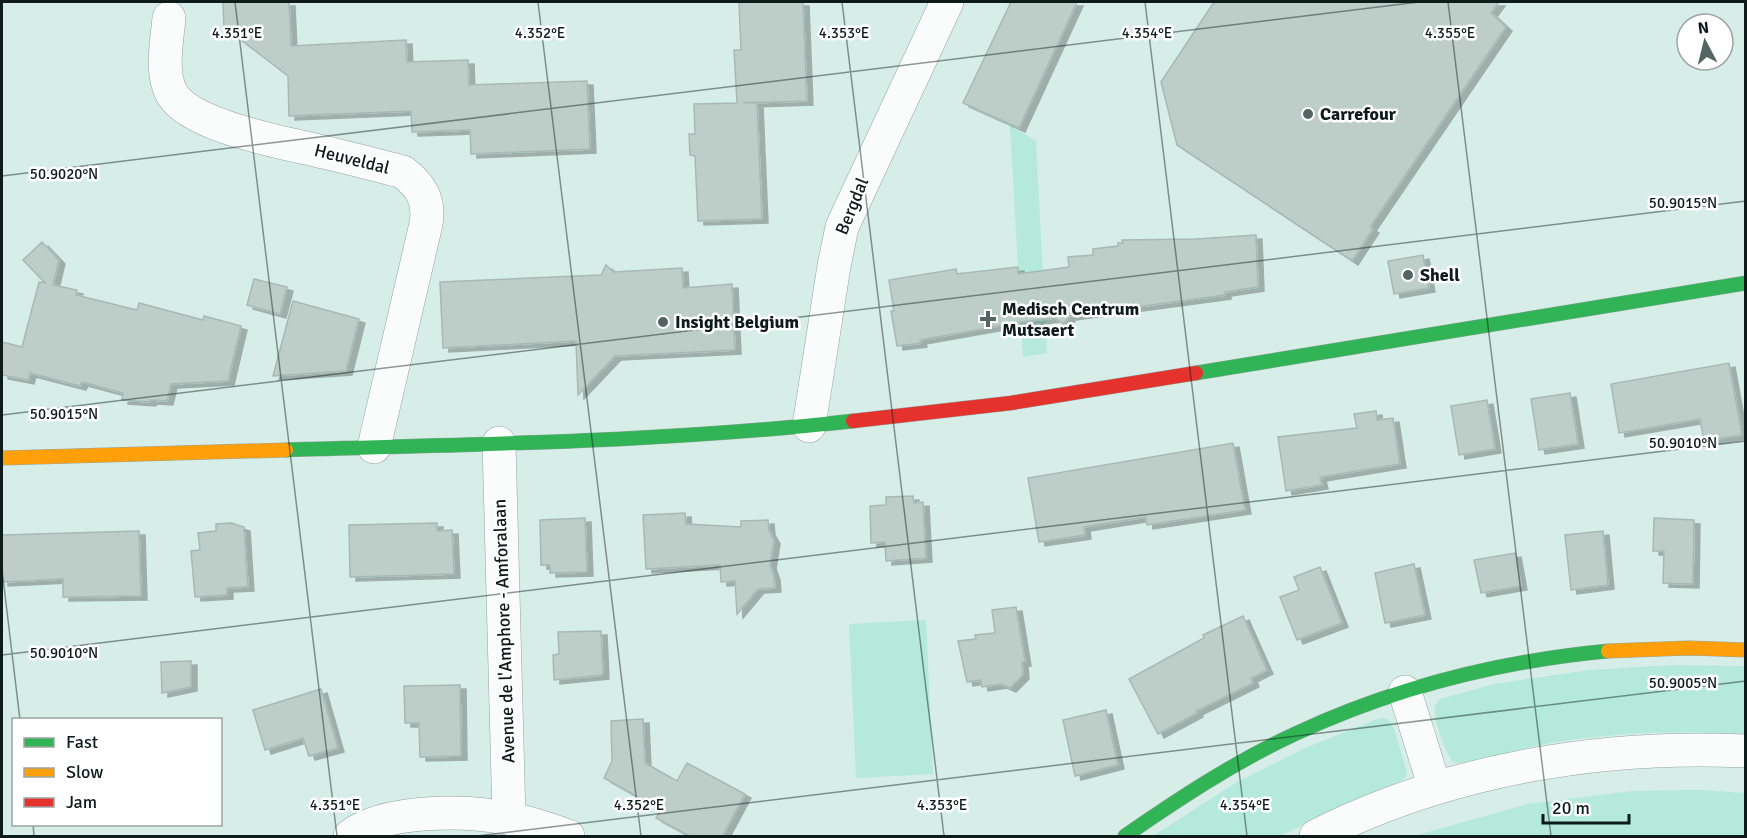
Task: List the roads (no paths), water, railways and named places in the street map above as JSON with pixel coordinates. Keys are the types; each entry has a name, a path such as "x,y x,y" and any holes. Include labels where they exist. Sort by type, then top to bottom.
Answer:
{"main road":[{"path":"2,458 654,437 809,426 1011,403 1746,283"},
{"path":"1125,837 1191,792 1298,733 1405,692 1469,674 1565,655 1679,648 1746,650"}],"street":[{"name":"Bergdal","path":"809,426 832,275 842,227 947,2"},
{"name":"Heuveldal","path":"169,18 167,81 172,95 182,106 195,114 238,131 403,172 417,183 425,196 428,211 426,224 374,447"},
{"name":"Avenue de l'Amphore - Amforalaan","path":"499,443 509,818"},
{"path":"1405,692 1435,788"},
{"path":"1316,837 1388,804 1458,781 1565,760 1622,752 1696,749 1746,751"},
{"path":"350,837 374,823 399,817 466,813 509,818 568,837"}],"place":[{"name":"Carrefour","path":"1308,114"},
{"name":"Shell","path":"1408,275"},
{"name":"Medisch Centrum Mutsaert","path":"988,319"},
{"name":"Insight Belgium","path":"663,322"}]}
